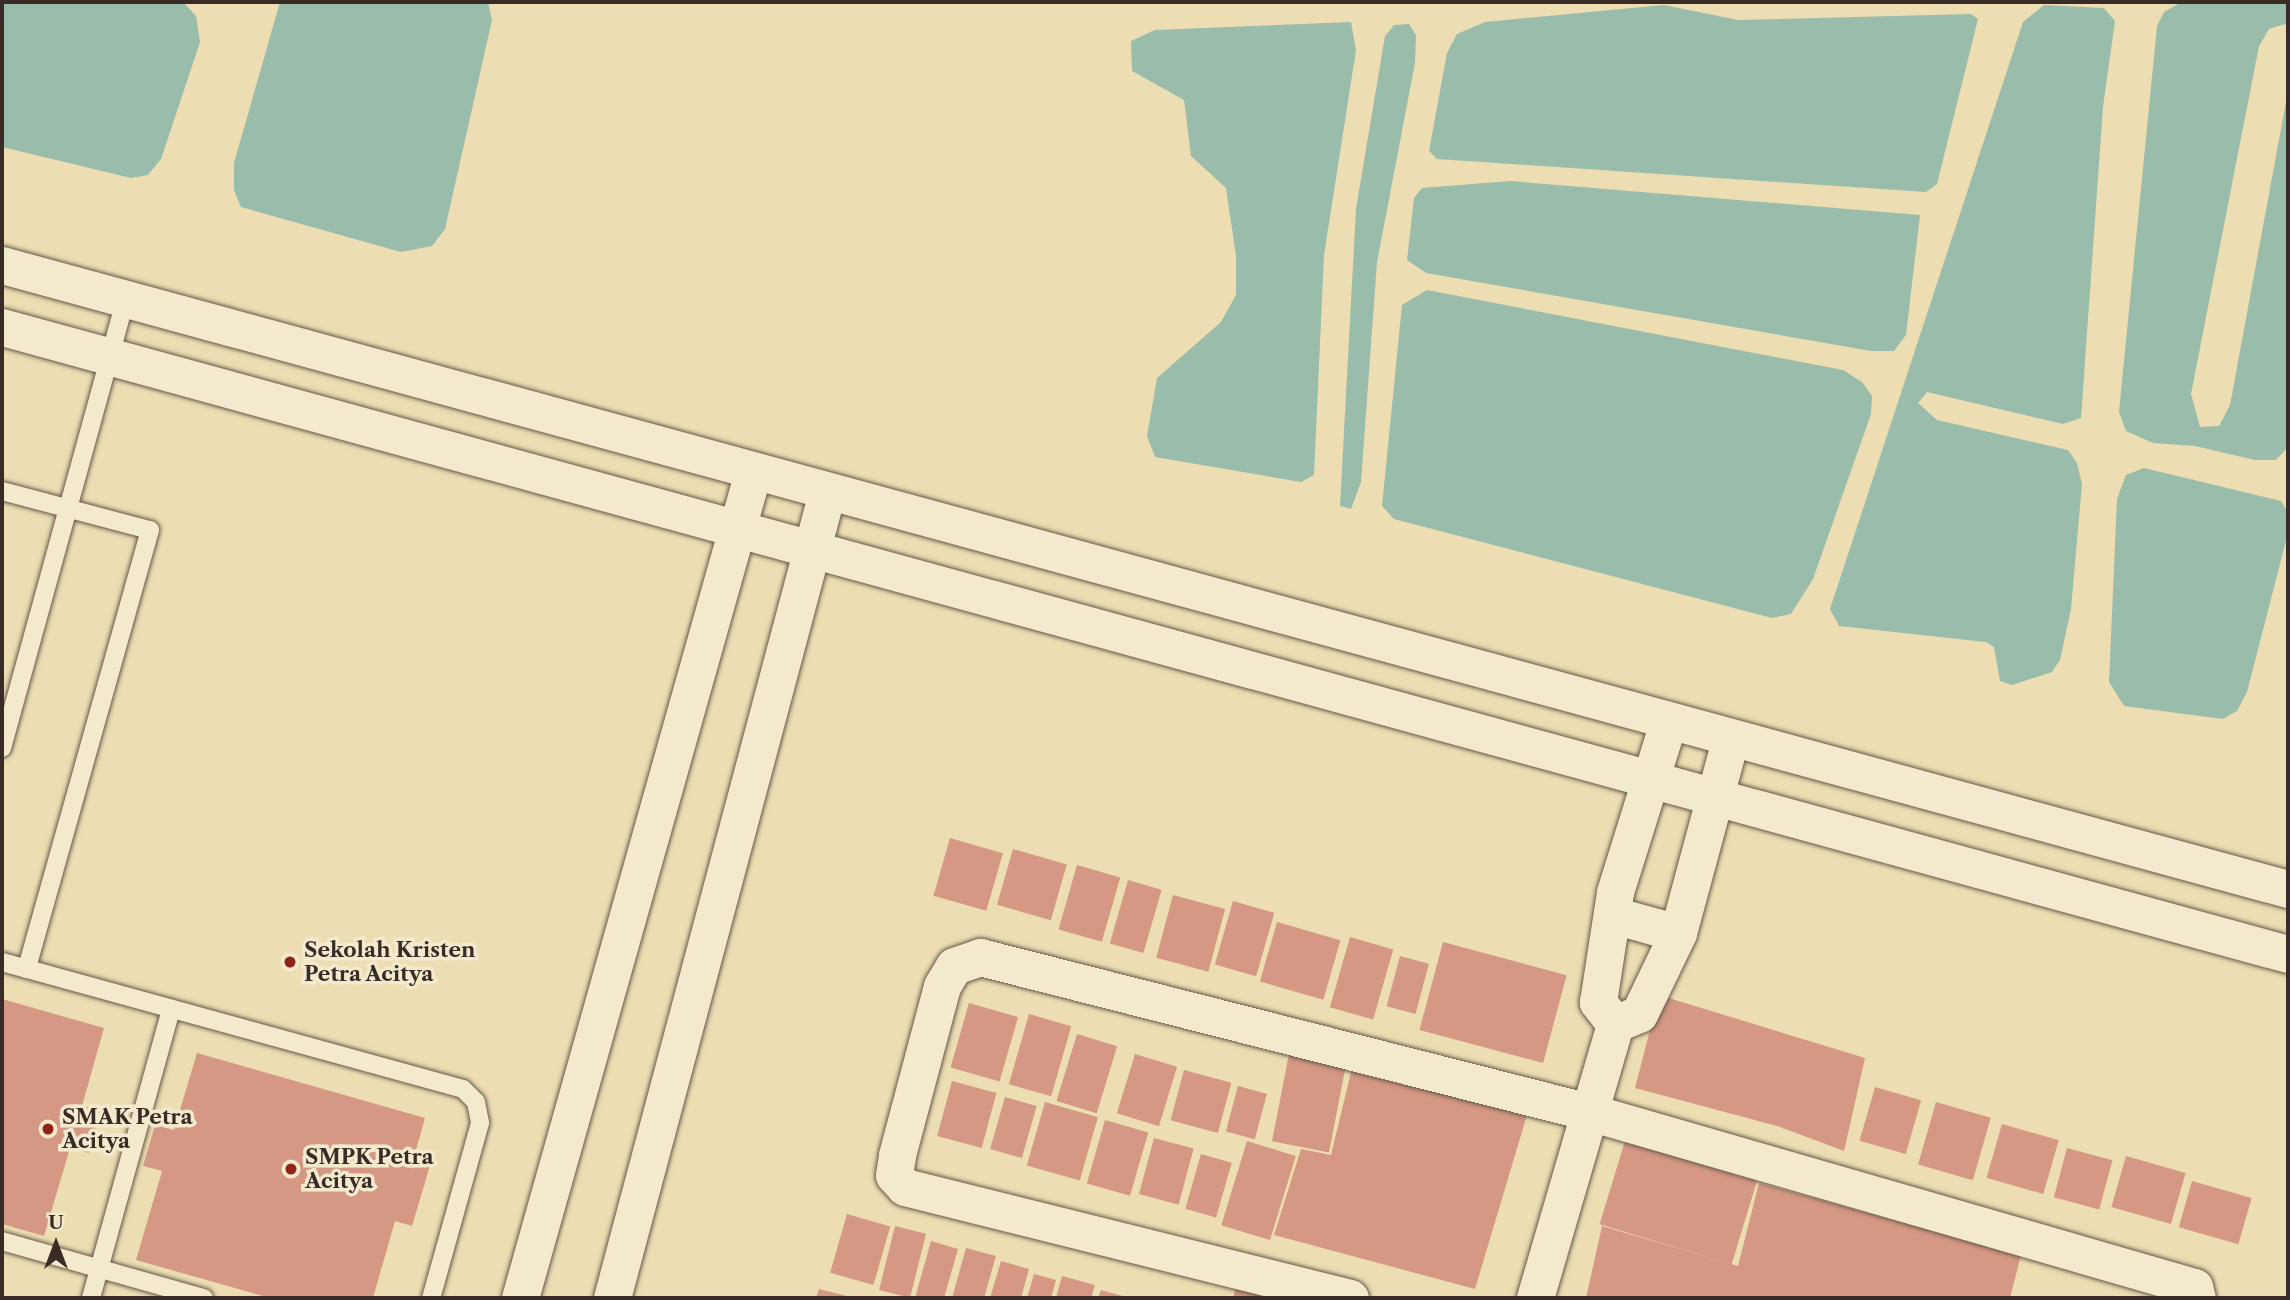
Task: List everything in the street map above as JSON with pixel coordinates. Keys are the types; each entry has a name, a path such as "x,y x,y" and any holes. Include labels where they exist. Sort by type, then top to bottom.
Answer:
{"street":[{"path":"2,265 1730,740 2288,889"},
{"path":"2,327 1713,800 2288,954"},
{"path":"520,1298 753,472"},
{"path":"612,1298 815,552 827,492"},
{"path":"1615,1024 1598,1002 1615,892 1652,783 1668,723"},
{"path":"1615,1024 1639,1014 1678,933 1730,740"},
{"path":"1613,915 1678,933"},
{"path":"1350,1298 905,1187 894,1175 897,1155 942,986 954,966 980,957 1589,1112 2194,1287 2197,1298"},
{"path":"1535,1298 1615,1024"}],"lane":[{"path":"2,748 112,358 126,299"},
{"path":"2,491 150,530 27,969"},
{"path":"2,962 463,1089 476,1102 480,1123 431,1298"},
{"path":"91,1298 172,1009"},
{"path":"2,1241 204,1298"}],"shaded area":[{"path":"2,2 183,2 196,16 200,42 161,159 148,175 131,178 2,147"},
{"path":"280,2 488,2 492,20 445,229 432,246 401,252 241,207 234,190 234,163"},
{"path":"2288,2 2288,30 2285,24 2269,29 2259,46 2191,394 2200,427 2219,426 2230,405 2288,91 2287,448 2276,460 2255,460 2195,446 2153,443 2126,431 2119,412 2157,26 2164,12 2180,3"},
{"path":"1664,5 1738,20 1971,14 1978,19 1937,184 1926,192 1437,159 1429,151 1447,53 1457,34 1485,22"},
{"path":"2044,5 2104,8 2115,21 2103,107 2081,418 2063,424 1927,392 1918,403 1937,420 2068,450 2077,463 2082,484 2071,609 2060,660 2052,672 2012,685 2000,681 1994,647 1986,642 1839,626 1830,609 2023,22"},
{"path":"1351,22 1356,50 1324,255 1314,475 1301,482 1155,457 1147,436 1157,378 1221,322 1236,295 1236,256 1226,188 1191,156 1184,100 1132,71 1131,41 1155,30"},
{"path":"1409,24 1416,35 1415,63 1377,262 1361,482 1351,509 1340,506 1356,209 1385,36 1394,25"},
{"path":"1510,181 1920,215 1906,335 1894,351 1871,351 1426,273 1407,260 1414,198 1422,188"},
{"path":"1427,290 1843,370 1862,382 1872,396 1871,414 1813,579 1791,614 1772,618 1394,519 1382,506 1402,305"},
{"path":"2144,468 2281,501 2288,513 2288,533 2247,692 2237,711 2223,719 2124,706 2109,682 2117,499 2126,475"}],"building":[{"path":"950,838 1003,853 986,911 933,896"},
{"path":"1013,849 1067,864 1051,920 997,905"},
{"path":"1077,865 1120,877 1102,942 1059,929"},
{"path":"1128,880 1162,890 1143,953 1110,943"},
{"path":"1173,895 1225,909 1208,972 1156,958"},
{"path":"1233,901 1274,913 1256,976 1215,964"},
{"path":"1277,922 1340,940 1323,1000 1260,982"},
{"path":"1350,937 1393,949 1373,1020 1330,1007"},
{"path":"1443,942 1567,975 1543,1063 1419,1030"},
{"path":"1400,956 1429,964 1416,1014 1387,1006"},
{"path":"1659,995 1865,1058 1844,1151 1777,1126 1635,1088"},
{"name":"SMAK Petra Acitya","path":"2,999 104,1028 82,1106 100,1111 89,1153 70,1148 44,1236 2,1224"},
{"path":"969,1003 1018,1017 1000,1081 951,1067"},
{"path":"1029,1014 1071,1026 1051,1096 1009,1084"},
{"path":"1077,1034 1117,1046 1097,1113 1057,1101"},
{"name":"SMPK Petra Acitya","path":"197,1053 425,1118 414,1157 431,1162 412,1226 395,1221 373,1298 270,1298 136,1260 162,1171 143,1166 155,1125 174,1130"},
{"path":"1135,1054 1177,1067 1159,1126 1117,1113"},
{"path":"1289,1054 1346,1065 1329,1152 1272,1141"},
{"path":"1352,1068 1527,1115 1475,1289 1274,1235 1301,1149 1331,1155"},
{"path":"1184,1070 1231,1083 1218,1133 1171,1120"},
{"path":"952,1081 996,1093 982,1148 937,1136"},
{"path":"1238,1086 1267,1094 1255,1139 1226,1131"},
{"path":"1875,1087 1921,1100 1906,1154 1860,1141"},
{"path":"1005,1097 1037,1106 1022,1158 990,1149"},
{"path":"1045,1102 1098,1117 1080,1181 1027,1165"},
{"path":"1936,1102 1991,1118 1973,1180 1918,1164"},
{"path":"1105,1120 1148,1132 1130,1196 1087,1183"},
{"path":"2002,1124 2059,1140 2043,1194 1987,1178"},
{"path":"1154,1138 1194,1149 1179,1205 1139,1194"},
{"path":"1247,1141 1296,1156 1270,1240 1221,1225"},
{"path":"1625,1141 1757,1181 1732,1265 1600,1224"},
{"path":"2067,1148 2112,1160 2099,1209 2054,1197"},
{"path":"1201,1154 1232,1163 1216,1218 1185,1209"},
{"path":"2126,1156 2186,1173 2171,1224 2111,1207"},
{"path":"2192,1181 2252,1198 2238,1244 2179,1227"},
{"path":"1759,1183 2021,1255 2010,1298 1586,1298 1602,1226 1738,1266"},
{"path":"847,1214 890,1226 873,1285 830,1273"},
{"path":"895,1226 926,1234 910,1298 879,1290"},
{"path":"931,1241 958,1249 944,1298 915,1298"},
{"path":"966,1248 996,1256 984,1298 952,1298"},
{"path":"1001,1261 1029,1269 1021,1298 990,1298"},
{"path":"1034,1274 1056,1280 1051,1298 1027,1298"},
{"path":"1062,1276 1095,1285 1091,1298 1056,1298"},
{"path":"1237,1283 1291,1298 1233,1298"},
{"path":"819,1289 851,1297 851,1298 816,1298"},
{"path":"1101,1290 1126,1297 1126,1298 1098,1298"}],"place":[{"name":"Sekolah Kristen Petra Acitya","path":"290,962"},
{"name":"SMAK Petra Acitya","path":"48,1129"},
{"name":"SMPK Petra Acitya","path":"291,1169"}]}
